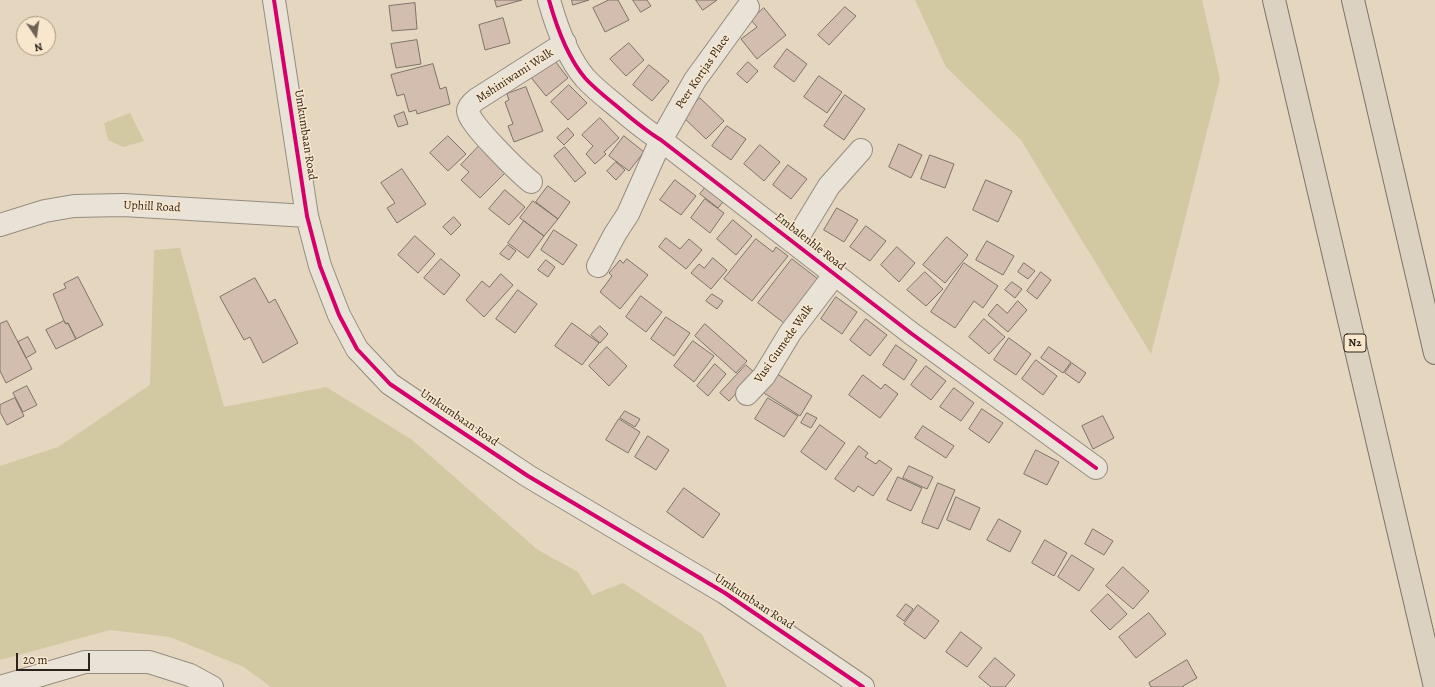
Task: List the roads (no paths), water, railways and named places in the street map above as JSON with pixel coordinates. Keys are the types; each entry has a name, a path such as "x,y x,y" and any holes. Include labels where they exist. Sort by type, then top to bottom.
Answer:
{"highway":[{"name":"N2","path":"1274,0 1435,687"},
{"path":"1353,0 1435,353"}],"street":[{"name":"Umkumbaan Road","path":"274,0 307,216 320,266 339,315 356,349 390,384 528,476 725,594 863,687"},
{"name":"Embalenhle Road","path":"549,0 557,27 584,77 604,95 647,131 661,140 912,334 1096,468"},
{"name":"Peer Kortjas Place","path":"598,266 615,234 628,214 661,140 695,80 748,7"},
{"name":"Mshiniwami Walk","path":"531,182 510,163 474,124 468,111 470,105 477,99 565,43"},
{"path":"794,242 829,186 861,150"},
{"name":"Uphill Road","path":"0,225 45,211 74,206 123,204 307,216"},
{"name":"Vusi Gumede Walk","path":"747,394 764,376 790,333 835,274"},
{"path":"0,687 85,662 149,662 190,675 212,687"}]}
